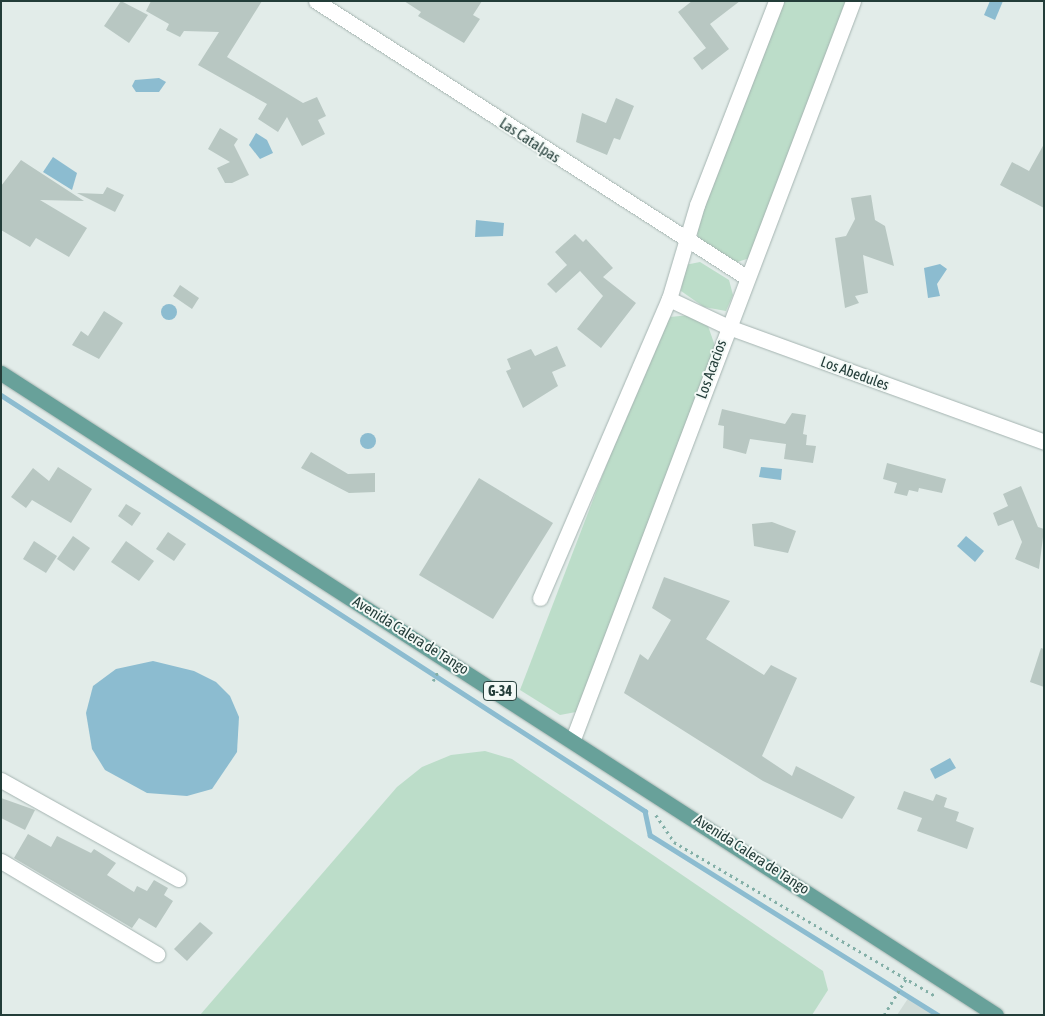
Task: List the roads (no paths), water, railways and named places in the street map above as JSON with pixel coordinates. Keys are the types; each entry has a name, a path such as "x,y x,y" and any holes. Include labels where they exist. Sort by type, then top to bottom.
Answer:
{"main road":[{"name":"Avenida Calera de Tango","path":"1,373 573,739 996,1015"}],"street":[{"name":"Las Catalpas","path":"316,1 687,243 746,277"},
{"path":"540,598 670,299 697,205 776,1"},
{"name":"Los Acacios","path":"573,739 726,326 853,1"},
{"name":"Los Abedules","path":"670,299 726,326 1044,442"},
{"path":"1,780 178,879"},
{"path":"1,861 157,954"}],"water":[{"path":"990,1 1003,1 995,20 984,15"},
{"path":"159,78 166,82 159,92 136,92 132,86 135,80"},
{"path":"256,133 267,140 273,153 260,159 249,145"},
{"path":"53,157 77,173 72,190 43,172"},
{"path":"476,220 504,223 503,236 475,237"},
{"path":"940,264 947,269 937,284 940,296 928,298 924,268"},
{"path":"169,304 177,312 169,320 161,312"},
{"path":"368,433 374,435 376,441 374,447 368,449 362,447 360,441 362,435"},
{"path":"761,467 782,469 781,480 759,477"},
{"path":"966,536 984,551 975,562 957,546"},
{"path":"153,661 194,671 216,682 230,696 239,717 237,752 212,789 187,796 147,793 105,770 92,749 86,713 93,686 116,669"},
{"path":"950,758 956,768 935,779 930,769"}],"waterway":[{"path":"1,395 645,811 650,835 938,1015"}]}
